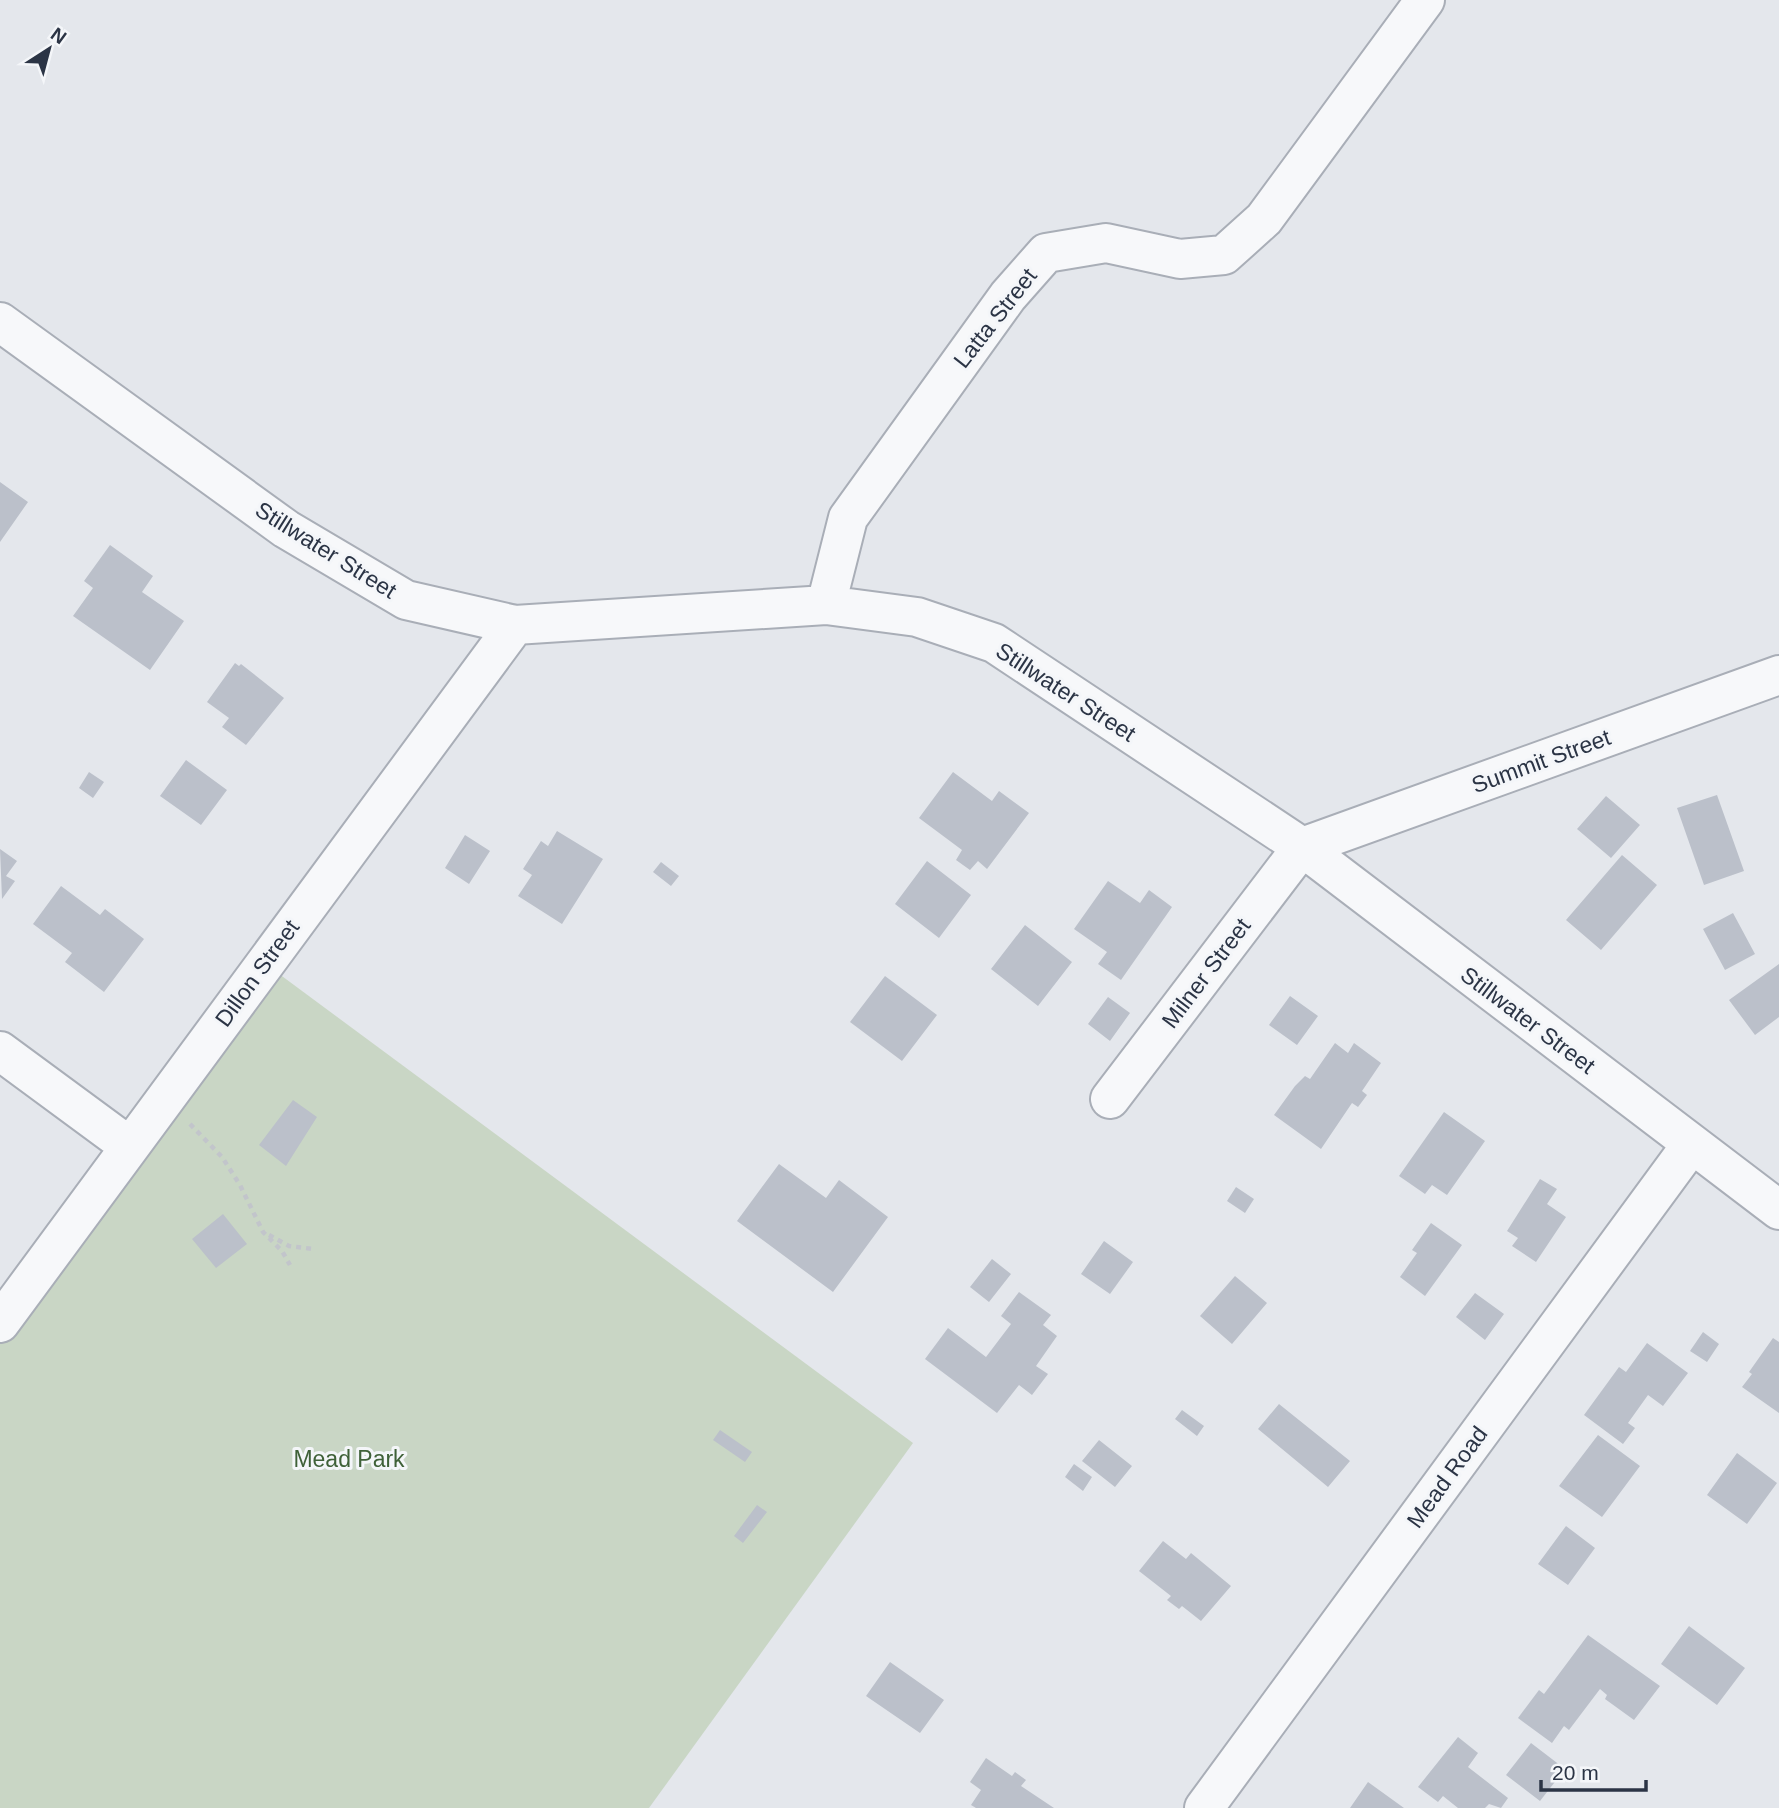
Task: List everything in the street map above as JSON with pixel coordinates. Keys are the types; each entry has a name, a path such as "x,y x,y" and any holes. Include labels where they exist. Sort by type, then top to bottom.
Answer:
{"street":[{"name":"Latta Street","path":"827,605 848,518 1008,296 1046,253 1106,243 1180,259 1224,255 1264,219 1425,0"},
{"name":"Stillwater Street","path":"0,322 286,529 406,600 515,625 827,605 917,617 994,643 1302,847 1779,1210"},
{"name":"Dillon Street","path":"0,1322 515,625"},
{"name":"Summit Street","path":"1302,847 1779,675"},
{"name":"Milner Street","path":"1110,1099 1302,847"},
{"path":"0,1051 129,1146"},
{"name":"Mead Road","path":"1204,1808 1691,1145"}],"path":[{"path":"163,1101 203,1134 222,1157 240,1185 262,1232 282,1251 290,1265"},
{"path":"262,1232 289,1246 313,1250"}],"green space":[{"name":"Mead Park","path":"271,968 913,1443 649,1808 0,1808 0,1338"}],"building":[{"path":"0,482 28,502 0,542"},
{"path":"110,545 153,576 142,592 184,621 150,670 73,616 93,588 84,581"},
{"path":"235,663 239,666 241,664 284,698 246,745 222,727 229,718 207,702"},
{"path":"186,760 227,790 201,825 160,796"},
{"path":"89,772 104,782 93,798 79,788"},
{"path":"953,772 992,801 999,791 1029,813 987,869 978,861 970,870 956,860 962,850 919,818"},
{"path":"1717,795 1744,871 1704,885 1677,808"},
{"path":"1606,796 1640,825 1611,858 1577,829"},
{"path":"557,831 603,859 562,924 518,896 532,875 523,869 541,841 548,846"},
{"path":"465,835 490,851 469,884 445,868"},
{"path":"0,849 17,861 6,876 15,881 2,899"},
{"path":"1622,855 1657,885 1601,950 1566,920"},
{"path":"927,861 971,895 939,938 895,904"},
{"path":"661,862 679,876 671,886 653,872"},
{"path":"1108,881 1140,903 1149,890 1172,907 1121,980 1098,964 1107,952 1074,929"},
{"path":"61,886 100,915 105,909 144,939 104,992 65,962 72,953 33,924"},
{"path":"1733,913 1755,954 1725,970 1703,929"},
{"path":"1025,925 1072,962 1038,1006 991,969"},
{"path":"1779,964 1779,1017 1755,1035 1729,1000"},
{"path":"885,976 937,1015 902,1061 850,1022"},
{"path":"1290,996 1318,1016 1297,1045 1269,1025"},
{"path":"1108,997 1130,1013 1110,1041 1088,1024"},
{"path":"1335,1043 1348,1053 1354,1043 1381,1063 1362,1091 1367,1095 1358,1107 1352,1103 1321,1149 1274,1115 1305,1076 1310,1079"},
{"path":"293,1100 317,1117 286,1166 259,1145"},
{"path":"1444,1112 1485,1141 1447,1195 1432,1185 1425,1194 1399,1176"},
{"path":"779,1164 826,1198 839,1180 888,1217 833,1292 737,1221"},
{"path":"1540,1179 1557,1189 1547,1204 1566,1217 1536,1262 1512,1246 1518,1238 1507,1231"},
{"path":"1236,1187 1254,1199 1245,1213 1227,1201"},
{"path":"223,1214 247,1244 216,1268 192,1239"},
{"path":"1431,1223 1462,1245 1425,1296 1400,1277 1417,1253 1412,1250"},
{"path":"1104,1241 1133,1262 1110,1294 1081,1274"},
{"path":"992,1259 1011,1274 989,1302 970,1287"},
{"path":"1235,1276 1267,1303 1232,1344 1200,1316"},
{"path":"1019,1292 1051,1315 1043,1325 1057,1336 1036,1366 1048,1374 1032,1395 1019,1385 997,1413 925,1359 948,1328 986,1357 1011,1324 1001,1316"},
{"path":"1475,1293 1504,1314 1485,1340 1456,1317"},
{"path":"1703,1332 1719,1344 1707,1362 1690,1351"},
{"path":"1773,1338 1779,1342 1779,1413 1742,1387 1752,1374 1749,1372"},
{"path":"1647,1343 1688,1373 1663,1406 1648,1395 1628,1423 1635,1428 1623,1444 1584,1415 1619,1367 1626,1372"},
{"path":"1279,1404 1350,1461 1328,1487 1258,1429"},
{"path":"1182,1410 1204,1426 1197,1436 1175,1419"},
{"path":"720,1430 752,1452 745,1462 713,1440"},
{"path":"1598,1435 1640,1466 1602,1517 1559,1486"},
{"path":"1099,1440 1132,1466 1115,1487 1082,1461"},
{"path":"1737,1453 1777,1483 1747,1524 1707,1495"},
{"path":"1074,1464 1092,1477 1083,1491 1065,1477"},
{"path":"757,1505 767,1512 743,1543 734,1536"},
{"path":"1566,1526 1595,1548 1568,1585 1538,1564"},
{"path":"1163,1541 1186,1559 1191,1553 1231,1586 1201,1621 1182,1606 1179,1609 1167,1600 1171,1596 1139,1571"},
{"path":"1689,1626 1745,1668 1717,1705 1661,1664"},
{"path":"1588,1635 1660,1686 1634,1720 1605,1699 1607,1695 1600,1689 1569,1730 1564,1726 1552,1743 1518,1718 1539,1690 1544,1694"},
{"path":"890,1662 944,1700 920,1733 866,1696"},
{"path":"1458,1737 1478,1753 1468,1767 1508,1798 1501,1808 1489,1804 1485,1808 1458,1808 1443,1796 1438,1802 1418,1787"},
{"path":"1531,1743 1565,1769 1540,1801 1506,1775"},
{"path":"986,1758 1012,1776 1015,1772 1026,1780 1021,1786 1054,1808 976,1808 971,1805 981,1790 970,1782"},
{"path":"1368,1782 1404,1808 1350,1808"}]}
